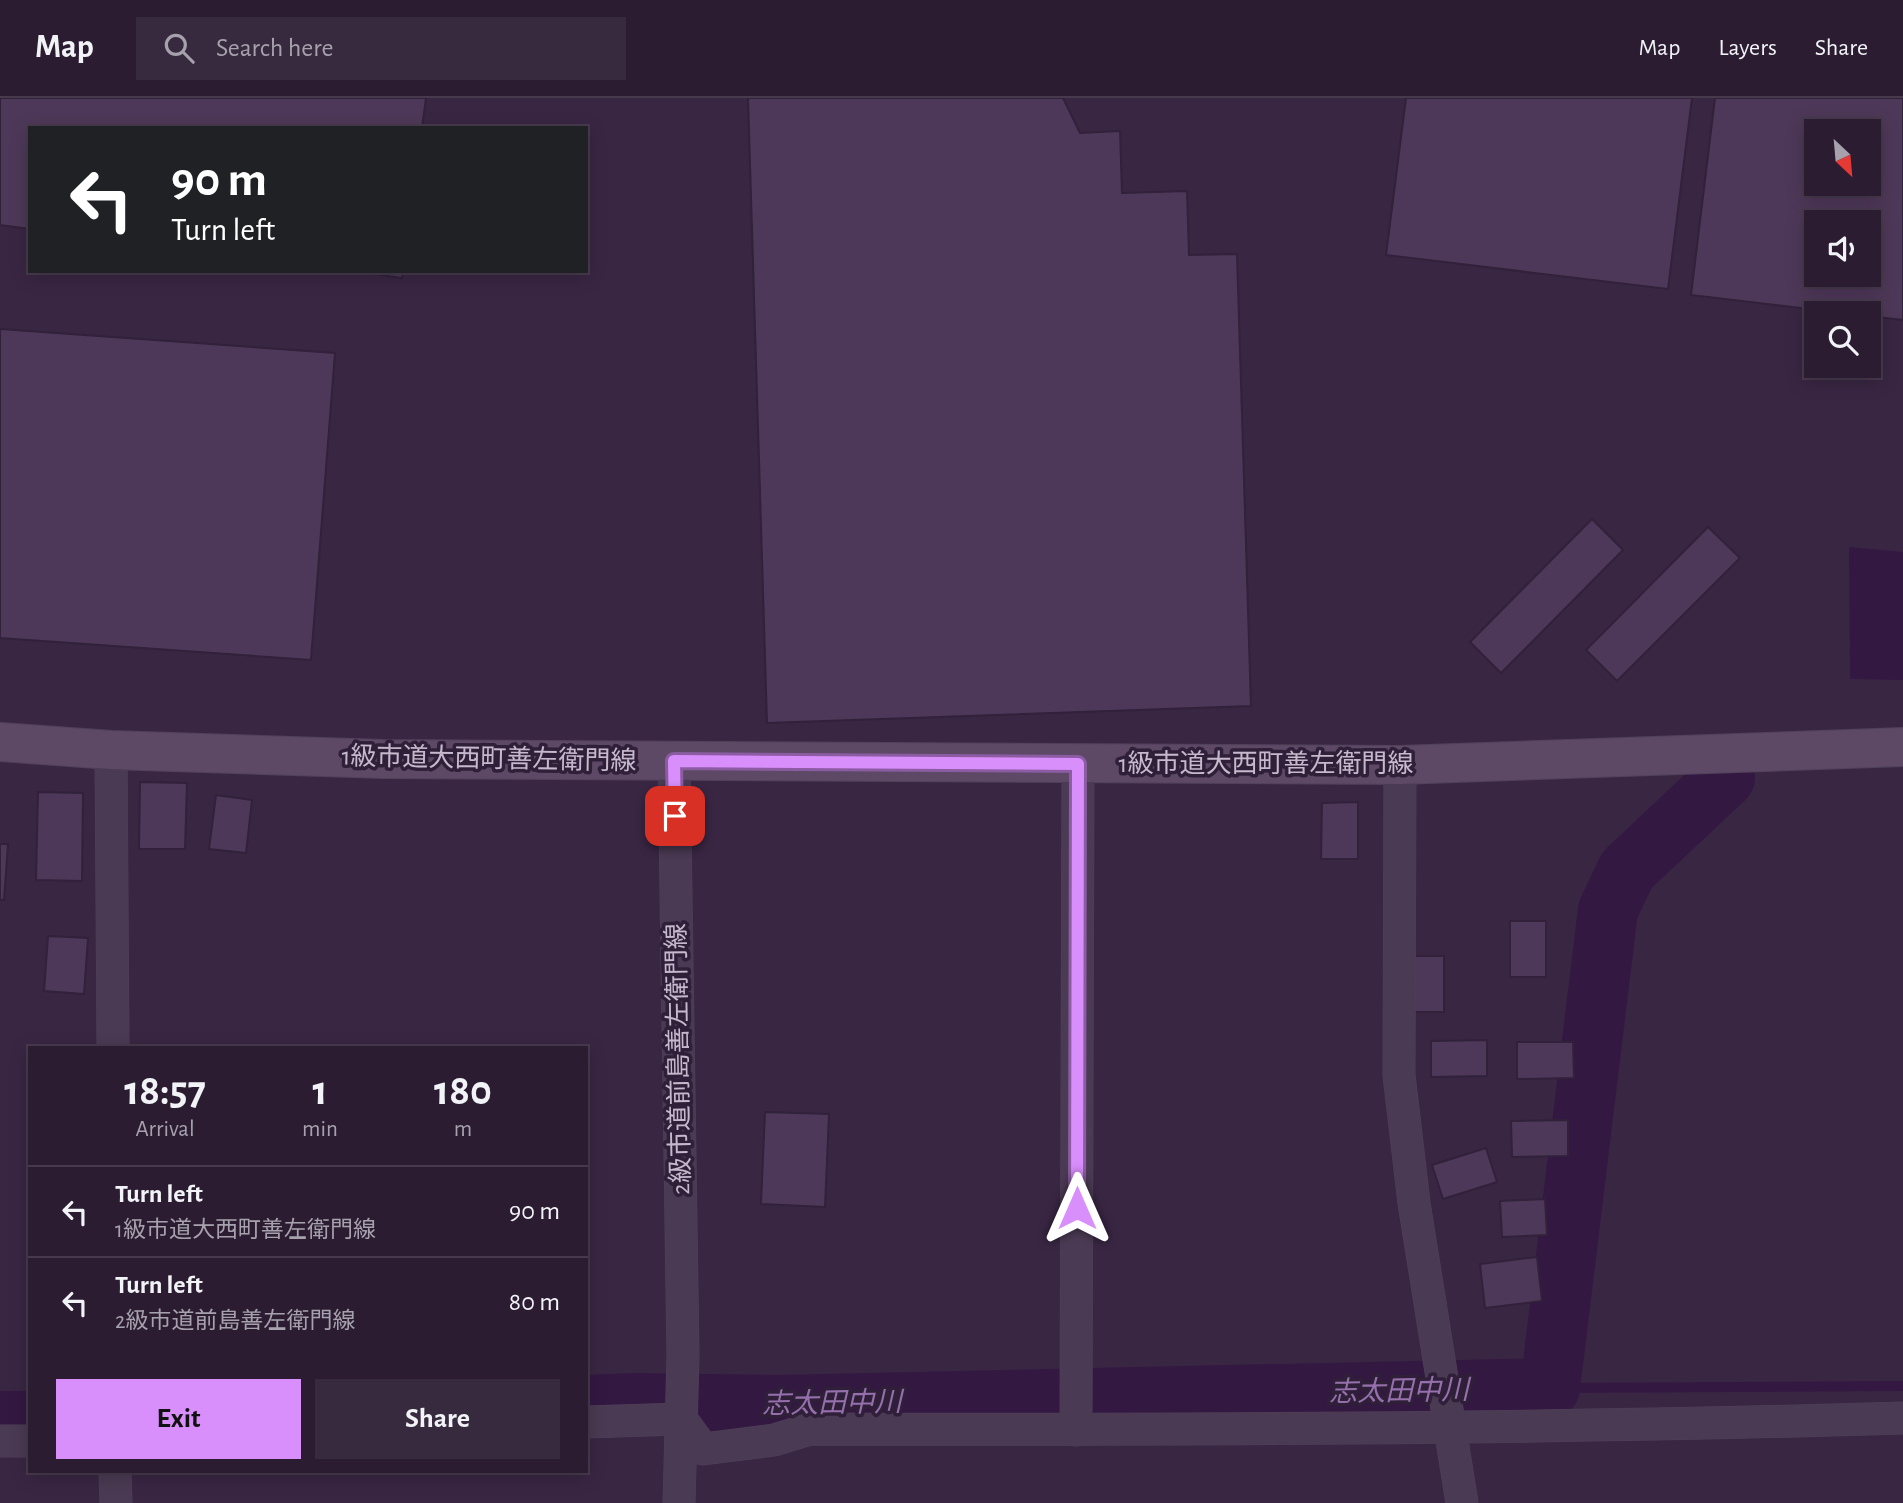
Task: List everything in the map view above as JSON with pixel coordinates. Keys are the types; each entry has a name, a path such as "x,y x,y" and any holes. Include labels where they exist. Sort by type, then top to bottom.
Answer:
{"street":[{"name":"1級市道大西町善左衛門線","path":"0,742 111,750 383,759 1399,765 1903,747"},
{"path":"111,750 113,1046"},
{"name":"2級市道前島善左衛門線","path":"674,761 683,1356 681,1419"},
{"path":"1076,1430 1078,764"},
{"path":"1399,765 1399,1075 1414,1203 1462,1503"},
{"path":"681,1419 703,1449 774,1440 810,1429 1076,1430 1707,1424 1903,1418"},
{"path":"588,1422 681,1419"},
{"path":"679,1503 681,1419"},
{"path":"0,1441 28,1441"},
{"path":"115,1473 116,1503"}],"shaded area":[{"path":"1849,547 1903,552 1903,680 1850,679"}],"building":[{"path":"0,98 426,98 422,126 28,126 28,229 0,225"},
{"path":"748,98 1063,98 1080,133 1120,131 1122,193 1187,191 1189,255 1237,254 1251,706 767,723"},
{"path":"1406,98 1692,98 1668,289 1386,255"},
{"path":"1715,98 1903,98 1903,320 1881,317 1881,301 1804,301 1804,308 1691,295"},
{"path":"367,273 403,273 402,278"},
{"path":"0,329 335,353 311,660 0,638"},
{"path":"1592,519 1623,550 1501,673 1470,642"},
{"path":"1708,527 1740,558 1617,681 1586,650"},
{"path":"140,782 187,783 185,849 139,849"},
{"path":"38,792 83,793 82,881 36,880"},
{"path":"216,795 252,800 246,853 209,849"},
{"path":"1358,802 1358,859 1321,859 1322,803"},
{"path":"0,844 8,844 4,900 0,900"},
{"path":"1510,921 1546,921 1546,977 1510,977"},
{"path":"48,936 88,938 84,994 44,991"},
{"path":"1407,956 1444,956 1444,1012 1407,1012"},
{"path":"1487,1040 1487,1076 1431,1077 1431,1041"},
{"path":"1517,1042 1573,1042 1574,1078 1517,1079"},
{"path":"765,1112 829,1114 825,1207 761,1204"},
{"path":"1568,1120 1568,1156 1512,1157 1511,1121"},
{"path":"1486,1148 1497,1182 1443,1199 1432,1165"},
{"path":"1545,1199 1547,1235 1502,1237 1500,1201"},
{"path":"1537,1257 1542,1301 1485,1308 1480,1264"}],"waterway":[{"name":"志太田中川","path":"588,1405 776,1405 1550,1388 1608,910 1627,870 1725,778"},
{"path":"1550,1388 1903,1386"},
{"name":"志太田中川","path":"0,1421 28,1421"}],"route":[{"path":"675,816 674,761 1078,764 1077,1208"}]}
